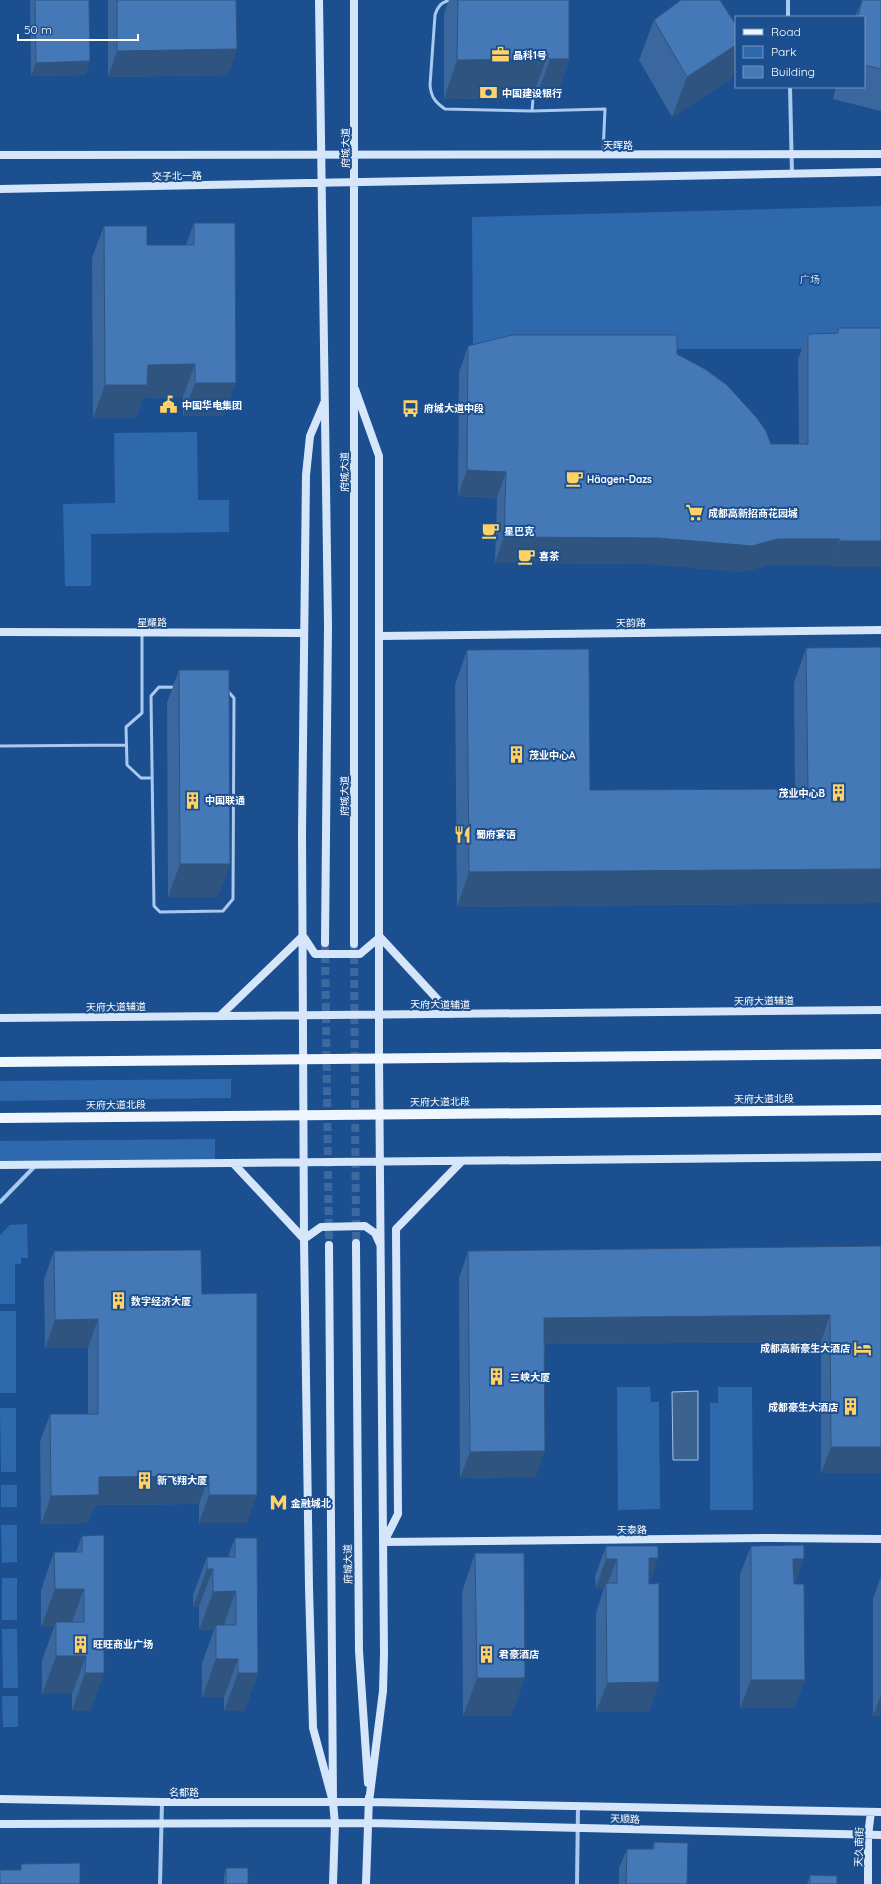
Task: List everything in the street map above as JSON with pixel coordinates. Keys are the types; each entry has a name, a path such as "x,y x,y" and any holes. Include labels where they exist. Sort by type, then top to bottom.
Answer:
{"main road":[{"path":"0,1062 881,1054"},
{"name":"天府大道北段","path":"0,1118 881,1110"}],"street":[{"name":"府城大道","path":"319,0 328,625 325,943"},
{"name":"府城大道","path":"354,0 354,944"},
{"path":"788,0 788,16"},
{"path":"790,88 792,174"},
{"path":"0,155 355,154"},
{"name":"天晖路","path":"355,154 881,154"},
{"path":"355,183 881,172"},
{"name":"交子北一路","path":"0,189 355,183"},
{"path":"355,389 379,456 379,1059 384,1542 383,1691 369,1802"},
{"path":"324,403 310,436 306,474 303,633 304,1239 309,1587 313,1728 333,1802"},
{"name":"天韵路","path":"380,636 881,630"},
{"name":"星耀路","path":"0,632 303,633"},
{"path":"303,936 315,954 360,954 380,937"},
{"path":"220,1016 303,936"},
{"path":"380,937 451,1014"},
{"name":"天府大道辅道","path":"0,1018 881,1010"},
{"path":"0,1165 881,1157"},
{"path":"384,1542 398,1514 396,1229 462,1161"},
{"path":"233,1163 304,1239"},
{"path":"0,1202 36,1165"},
{"path":"304,1239 321,1227 365,1226 375,1233 382,1247"},
{"name":"府城大道","path":"356,1243 359,1651 369,1802 366,1884"},
{"name":"府城大道","path":"329,1246 333,1802 335,1824 333,1884"},
{"name":"天泰路","path":"384,1542 771,1538 881,1539"},
{"name":"名都路","path":"0,1799 162,1802 369,1802"},
{"path":"160,1884 162,1802"},
{"name":"天顺路","path":"369,1802 881,1812"},
{"path":"577,1884 578,1806"},
{"name":"天久南街","path":"868,1884 868,1835 871,1812"},
{"name":"天顺路","path":"0,1824 369,1823 881,1835"}],"lane":[{"path":"458,0 443,2 438,7 435,16 430,95 436,103 445,109 532,111 605,109 603,155"},
{"path":"532,98 532,111"},
{"path":"142,632 142,713 126,727 127,765 141,778 152,778"},
{"path":"159,687 225,688 234,698 234,900 223,911 160,912 154,906 152,778 151,696 159,687"},
{"path":"142,696 151,696"},
{"path":"0,746 126,745"}],"green space":[{"name":"广场","path":"881,206 881,349 473,349 472,217"},
{"path":"197,432 198,500 229,500 229,532 91,534 91,586 65,586 63,504 115,503 114,433"},
{"path":"231,1079 231,1098 0,1101 0,1081"},
{"path":"215,1139 215,1161 0,1162 0,1141"},
{"path":"27,1224 28,1258 21,1258 21,1264 15,1264 15,1304 0,1304 0,1235 10,1225"},
{"path":"0,1311 16,1311 16,1393 0,1393"},
{"path":"617,1387 650,1387 651,1402 659,1402 660,1509 618,1510"},
{"path":"718,1387 752,1387 753,1510 710,1510 710,1403 718,1403"},
{"path":"0,1408 16,1408 16,1472 1,1472"},
{"path":"1,1485 17,1485 17,1507 1,1507"},
{"path":"1,1525 17,1525 17,1562 2,1563"},
{"path":"2,1578 17,1578 17,1620 2,1620"},
{"path":"2,1629 17,1629 18,1688 3,1688"},
{"path":"2,1696 18,1696 18,1727 3,1727"}],"shaded area":[{"path":"698,1391 698,1460 673,1460 672,1392"}],"building":[{"path":"35,0 89,0 90,61 36,63"},
{"path":"117,0 236,0 237,49 117,51"},
{"path":"458,0 569,0 569,59 550,59 547,57 544,59 457,60"},
{"path":"681,0 720,0 735,23 735,46 687,77 654,20"},
{"path":"862,0 881,0 881,69 865,65 865,16 858,16"},
{"path":"194,223 235,223 236,383 195,383 195,364 148,365 147,385 105,385 104,226 147,226 147,245 194,245"},
{"path":"838,328 881,328 881,541 840,541 840,539 777,539 752,546 658,538 504,537 506,472 467,470 468,346 512,335 677,335 677,354 705,369 727,385 757,418 766,431 771,444 808,444 808,334 838,333"},
{"path":"881,647 881,869 469,872 467,650 589,649 590,790 808,789 806,648"},
{"name":"中国联通","path":"179,670 229,670 230,864 180,864"},
{"path":"881,1246 881,1447 831,1447 830,1315 544,1318 545,1451 470,1452 468,1251"},
{"path":"201,1250 202,1294 257,1293 257,1495 209,1495 209,1476 99,1477 99,1495 51,1496 50,1414 98,1414 98,1319 55,1320 54,1251"},
{"path":"104,1535 104,1673 85,1673 86,1656 56,1656 56,1622 84,1622 84,1589 55,1589 54,1552 82,1552 82,1536"},
{"path":"235,1538 257,1538 258,1673 238,1673 238,1659 216,1659 216,1625 236,1625 236,1591 213,1592 213,1569 207,1569 207,1557 235,1557"},
{"path":"804,1545 804,1559 793,1559 794,1584 804,1584 805,1680 751,1680 751,1546"},
{"path":"606,1546 658,1546 658,1558 649,1558 649,1584 659,1583 659,1682 607,1683 606,1583 617,1583 617,1559 606,1559"},
{"path":"475,1553 524,1553 525,1678 477,1678"},
{"path":"654,1842 688,1843 687,1884 626,1884 627,1849 654,1849"},
{"path":"80,1863 80,1884 0,1884 0,1870 21,1870 21,1864"},
{"path":"226,1868 248,1868 248,1884 226,1884"},
{"path":"810,1875 837,1876 837,1884 810,1884"}],"tunnel":[{"path":"325,943 329,1245"},
{"path":"354,944 356,1243"}],"place":[{"name":"晶科1号","path":"500,55"},
{"name":"中国建设银行","path":"489,93"},
{"name":"中国华电集团","path":"169,405"},
{"name":"府城大道中段","path":"411,408"},
{"name":"Häagen-Dazs","path":"574,479"},
{"name":"成都高新招商花园城","path":"695,513"},
{"name":"星巴克","path":"491,531"},
{"name":"喜茶","path":"526,556"},
{"name":"茂业中心A","path":"516,755"},
{"name":"茂业中心B","path":"838,793"},
{"name":"中国联通","path":"192,800"},
{"name":"蜀府宴语","path":"463,834"},
{"name":"数字经济大厦","path":"118,1301"},
{"name":"成都高新豪生大酒店","path":"863,1348"},
{"name":"三峡大厦","path":"497,1377"},
{"name":"成都豪生大酒店","path":"851,1407"},
{"name":"新飞翔大厦","path":"144,1480"},
{"name":"金融城北","path":"278,1503"},
{"name":"旺旺商业广场","path":"80,1644"},
{"name":"君豪酒店","path":"486,1654"}]}
